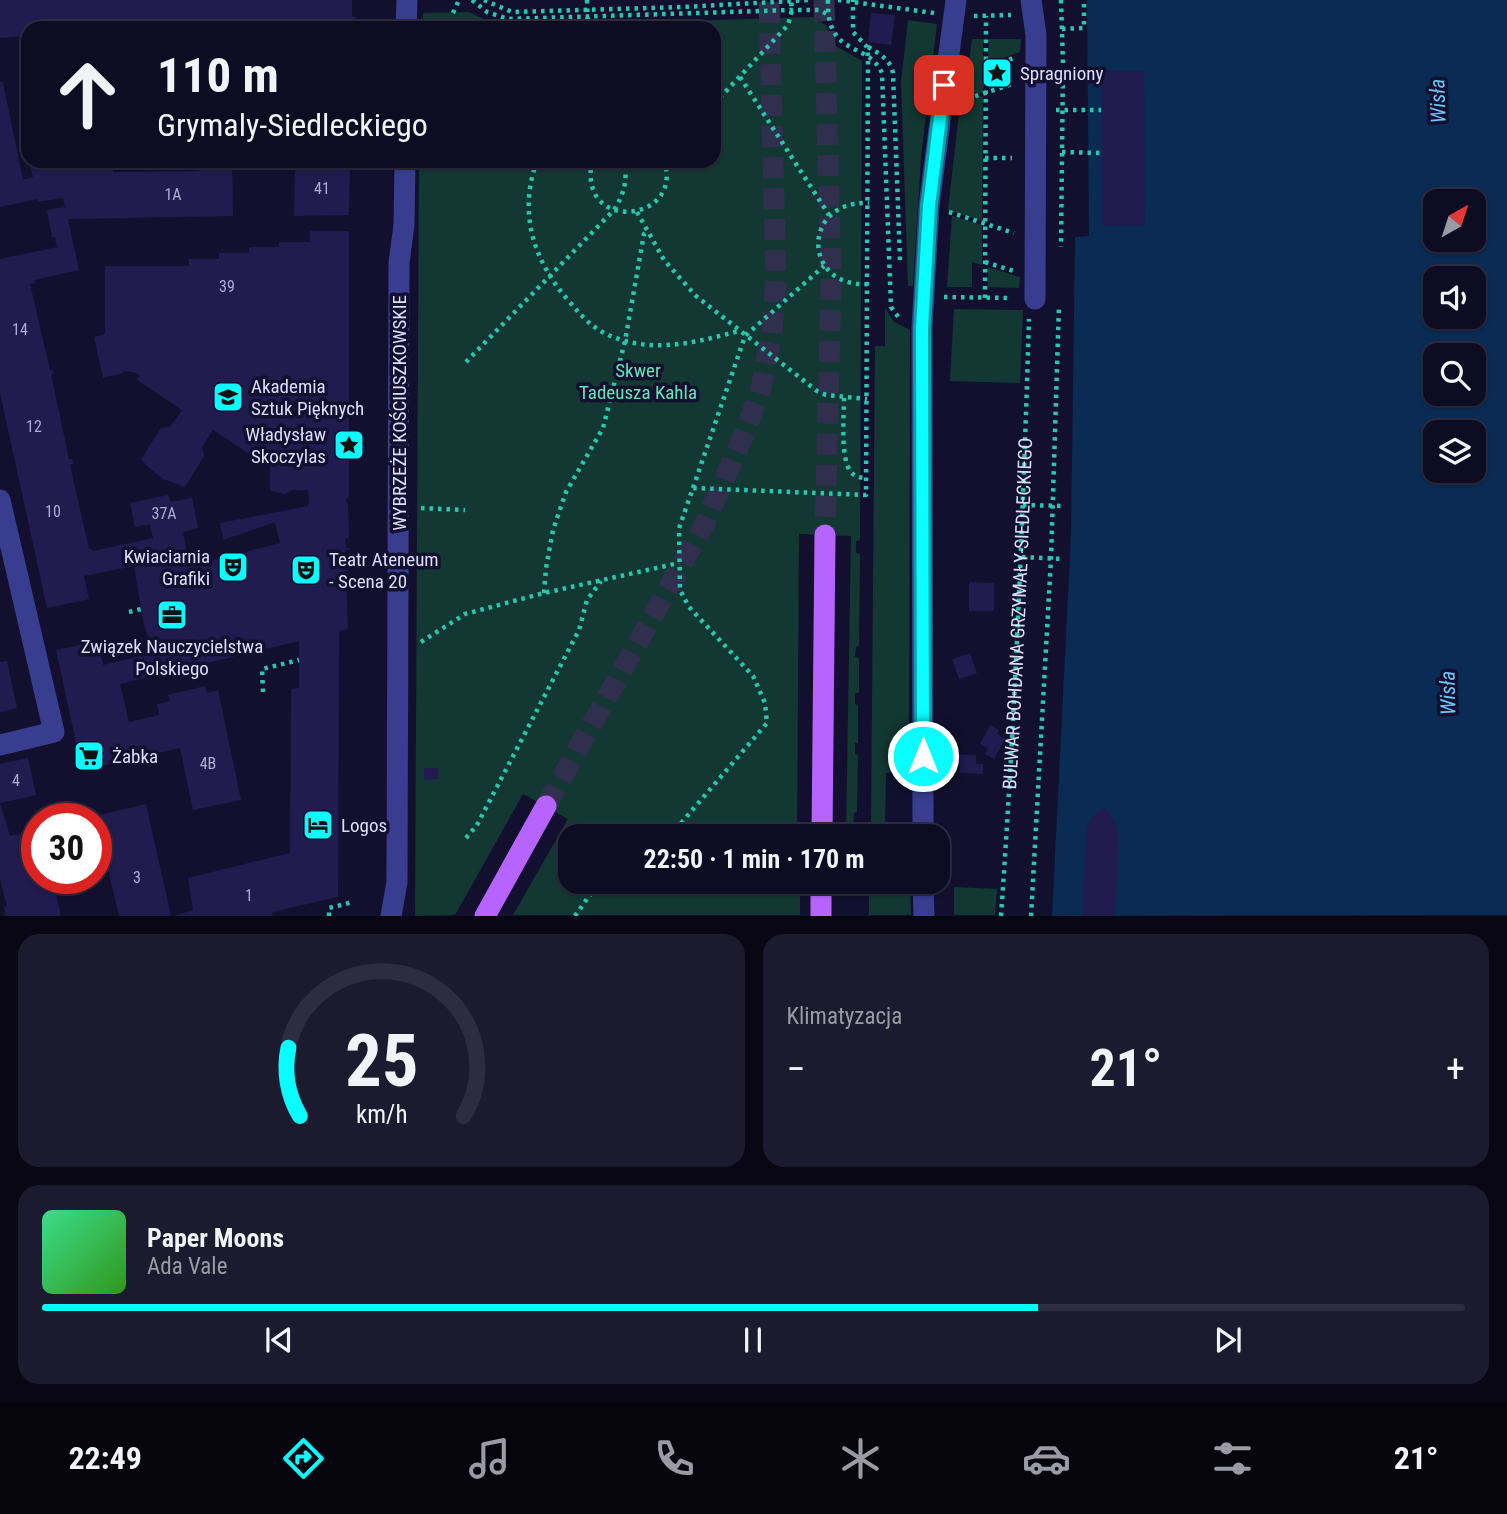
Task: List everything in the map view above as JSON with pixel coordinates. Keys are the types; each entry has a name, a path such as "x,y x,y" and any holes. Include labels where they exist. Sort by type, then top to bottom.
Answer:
{"main road":[{"path":"822,824 825,535"},
{"path":"485,915 546,806"},
{"path":"821,894 821,915"}],"street":[{"path":"406,21 407,0"},
{"path":"923,824 922,328 929,206 955,8"},
{"path":"1028,303 1035,239 1036,76 1033,8"},
{"name":"WYBRZEŻE KOŚCIUSZKOWSKIE","path":"391,915 397,882 399,263 404,225 404,168"},
{"path":"0,500 54,732 0,745"},
{"path":"923,894 923,915"}],"path":[{"path":"453,13 459,0"},
{"path":"472,0 487,12 508,19 792,10 819,10 827,15 841,42 876,63 882,73 891,307 899,318 922,328"},
{"path":"484,0 512,12 810,0"},
{"path":"587,0 588,21"},
{"path":"827,15 828,0"},
{"path":"838,0 955,8 986,16 1033,8"},
{"path":"1062,29 1084,28 1084,0"},
{"path":"721,96 788,26 791,1"},
{"path":"853,1 853,32 867,47 892,64 901,268"},
{"path":"985,298 986,16"},
{"path":"694,488 866,495 869,203 867,47"},
{"path":"740,76 829,215"},
{"path":"941,107 1036,76"},
{"path":"1056,110 1101,110"},
{"path":"1062,152 1102,153"},
{"path":"534,168 528,199 530,225 537,252 548,276 589,325 625,341 674,345 739,331"},
{"path":"591,168 593,190 605,205 614,210 637,212 661,195 666,176 665,168"},
{"path":"466,362 614,210 626,185 625,168"},
{"path":"868,284 843,282 824,266 820,256 819,234 829,215 840,207 854,202 869,203"},
{"path":"929,206 1035,239"},
{"path":"637,212 664,260 677,277 745,336 817,391 844,398 867,399"},
{"path":"544,593 553,530 566,492 603,428 625,341 644,234 648,231"},
{"path":"680,824 766,723 765,703 753,676 683,599 679,528 745,336 824,266"},
{"path":"924,297 985,298 1028,303"},
{"name":"BULWAR BOHDANA GRZYMAŁY-SIEDLECKIEGO","path":"1001,915 1022,557 1028,303"},
{"path":"844,398 845,460 850,471 857,477 866,479"},
{"path":"1023,505 1064,506"},
{"path":"1031,915 1053,506"},
{"path":"416,508 465,510"},
{"path":"1022,557 1063,559"},
{"path":"416,645 465,614 544,593 679,563"},
{"path":"466,838 477,825 579,630 587,600 602,580"},
{"path":"129,612 141,609"},
{"path":"263,692 262,669 299,660"},
{"path":"575,915 591,894"},
{"path":"329,915 329,908 354,902"}],"green space":[{"name":"Skwer Tadeusza Kahla","path":"469,12 488,21 423,21 423,13"},
{"name":"Skwer Tadeusza Kahla","path":"816,17 826,26 836,46 862,61 860,540 856,541 856,553 860,554 859,646 856,647 855,657 859,658 859,693 855,693 855,704 858,705 858,743 855,743 855,754 858,755 857,812 854,813 853,824 846,824 851,536 799,534 797,824 565,824 568,819 523,794 455,915 415,916 419,168 721,168 721,21 678,21"},
{"path":"908,20 937,24 921,157 913,286 908,286 901,82"},
{"path":"972,39 983,39 983,92 964,98"},
{"path":"989,39 1021,39 1020,52 988,63"},
{"path":"983,96 982,221 948,210 960,104"},
{"path":"952,216 982,225 982,265 972,262 972,287 947,287"},
{"path":"988,267 1020,277 1019,288 988,287"},
{"path":"885,308 894,322 910,330 909,772 886,773 885,824 871,824 875,346 885,346"},
{"path":"954,309 1023,310 1020,383 950,381"},
{"name":"Skwer Tadeusza Kahla","path":"558,836 558,894 800,894 800,915 513,915"},
{"path":"954,887 997,889 995,915 954,915"},
{"path":"869,894 910,894 911,915 869,915"}],"water":[{"name":"Wisła","path":"1087,0 1507,0 1507,915 1052,916 1071,535 1075,237 1089,236"}],"building":[{"path":"0,0 352,0 352,16 358,18 352,21 21,21 21,36 0,38"},
{"path":"871,13 895,15 891,45 868,42"},
{"path":"1101,71 1144,71 1145,225 1102,226"},
{"path":"0,81 3,83 23,180 33,177 31,168 113,168 113,172 232,168 233,216 68,219 79,270 34,280 35,283 30,284 50,370 53,370 54,374 51,374 69,459 74,463 70,465 89,549 93,551 153,538 150,524 135,527 130,503 168,495 171,502 192,498 198,528 183,532 190,566 280,543 275,522 223,540 220,523 308,506 308,490 292,490 285,494 270,491 270,466 264,457 260,454 257,459 213,430 202,447 204,456 185,487 163,479 146,465 141,459 161,428 170,427 182,410 137,380 140,375 136,373 124,371 103,378 94,337 105,334 105,266 189,266 189,259 219,259 219,253 249,253 249,247 279,247 279,242 310,242 310,231 349,231 349,498 346,503 349,538 345,538 346,548 352,549 345,550 348,629 339,631 338,897 272,912 273,916 174,916 193,910 188,878 290,853 291,689 299,688 299,641 120,684 129,722 159,715 157,704 170,701 168,695 205,686 207,693 218,690 241,800 193,810 180,748 82,770 56,650 98,641 103,665 153,653 143,621 134,566 84,576 89,599 47,608 0,393 0,259 57,247 55,237 52,237 47,210 65,207 63,198 38,202 38,199 0,207"},
{"path":"295,168 350,168 349,215 294,216"},
{"path":"969,582 994,583 994,611 969,611"},
{"path":"970,653 977,673 959,679 952,659"},
{"path":"7,661 17,708 0,712 0,662"},
{"path":"990,725 999,730 997,734 1005,739 994,759 985,754 988,748 980,744"},
{"path":"954,754 976,755 976,764 983,764 983,774 959,773 960,764 954,764"},
{"path":"28,758 36,795 0,803 0,764"},
{"path":"424,768 438,768 438,779 424,780"},
{"path":"0,803 10,836 21,834 21,894 56,894 61,916 6,916 4,907 7,906 0,879"},
{"path":"146,804 171,916 119,916 112,886 112,812"},
{"path":"1104,807 1115,822 1119,835 1115,916 1082,916 1086,832 1091,818"}],"tunnel":[{"path":"546,806 705,523 761,388 772,333 776,281 769,0"},
{"path":"824,0 831,284 825,535"}],"place":[{"name":"Spragniony","path":"997,73"},
{"name":"Akademia Sztuk Pięknych","path":"228,397"},
{"name":"Władysław Skoczylas","path":"349,445"},
{"name":"Kwiaciarnia Grafiki","path":"233,567"},
{"name":"Teatr Ateneum - Scena 20","path":"306,570"},
{"name":"Związek Nauczycielstwa Polskiego","path":"172,615"},
{"name":"Żabka","path":"89,756"},
{"name":"Logos","path":"318,825"}],"route":[{"path":"923,756 922,328 929,206 944,85"}]}
